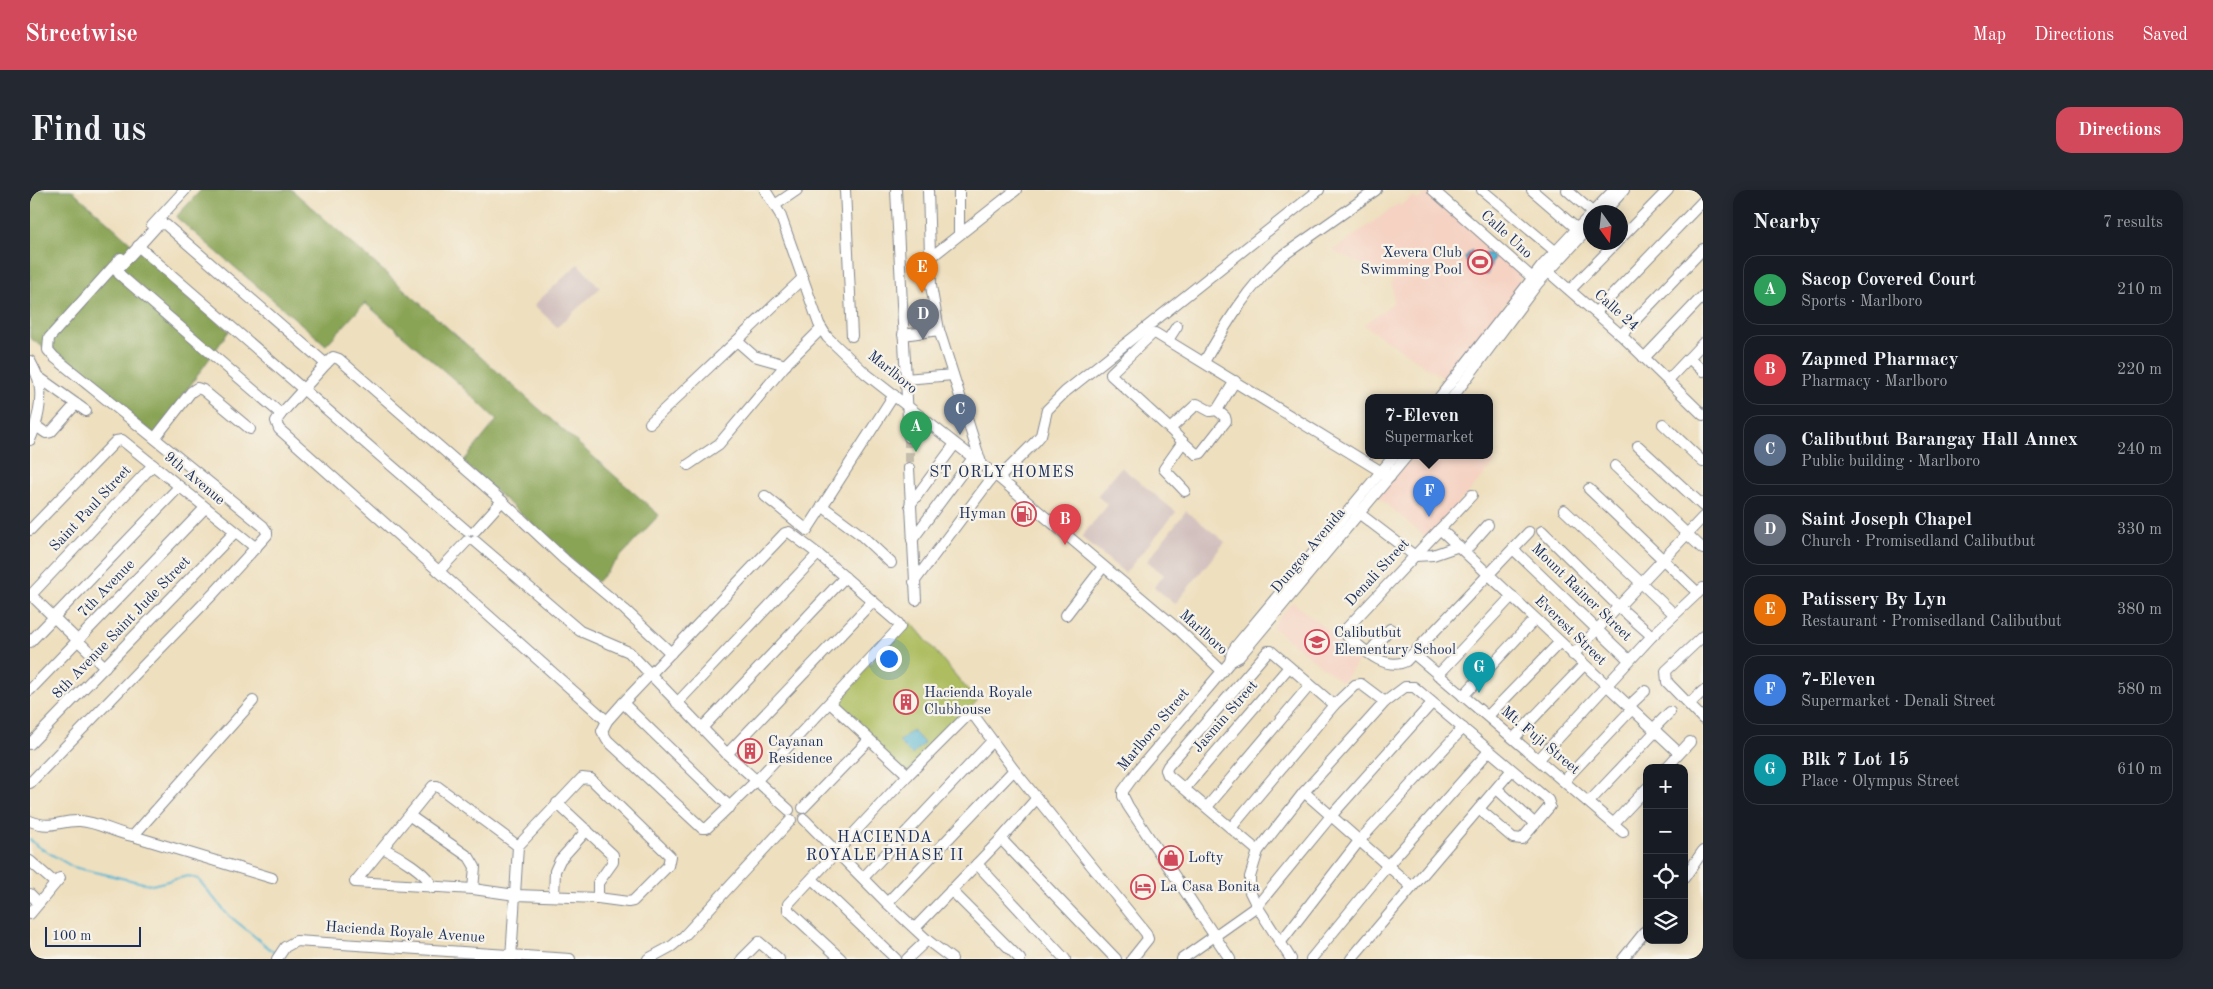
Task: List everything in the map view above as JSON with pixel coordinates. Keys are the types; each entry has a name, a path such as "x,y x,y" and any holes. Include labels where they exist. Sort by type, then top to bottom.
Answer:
{"street":[{"path":"30,783 267,535 266,528 54,357 48,350 47,342 121,257 185,190"},
{"name":"Marlboro","path":"764,190 775,205 783,222 821,329 827,337 865,373 996,477 1178,629 1222,671"},
{"path":"775,205 797,190"},
{"path":"844,190 852,336"},
{"path":"896,190 908,406 908,437"},
{"path":"912,540 977,462 939,330 931,286 928,190"},
{"path":"959,190 959,234"},
{"path":"930,258 1016,190"},
{"path":"914,582 996,477 1036,441 1047,410 1065,392 1318,190"},
{"path":"1204,362 1244,298 1271,265 1376,190"},
{"name":"Calle Uno","path":"1433,190 1535,281"},
{"path":"1482,190 1555,251"},
{"path":"1532,190 1583,229"},
{"path":"1567,190 1583,205"},
{"path":"1628,231 1668,190"},
{"path":"1601,205 1618,191"},
{"path":"1609,205 1618,191"},
{"path":"1596,312 1703,200"},
{"path":"281,414 118,274 119,268 138,246 157,226 166,225 326,364"},
{"path":"1545,269 1555,251 1583,231"},
{"path":"1442,394 1545,269 1583,231"},
{"path":"138,246 580,631 628,652 728,754 789,810 788,813 791,820 798,823 804,819"},
{"path":"1621,334 1703,249"},
{"path":"1570,290 1609,250"},
{"name":"Calle 24","path":"1545,269 1621,334 1703,414"},
{"path":"650,424 803,278"},
{"path":"1455,394 1535,281"},
{"path":"1644,358 1703,296"},
{"path":"1168,340 1178,326"},
{"path":"688,465 719,444 786,365 821,329"},
{"path":"903,335 939,330"},
{"path":"1170,429 1197,404 1210,411 1217,410 1225,417 1226,421 1201,453 1196,454 1114,378 1111,373 1151,335 1159,334 1385,475"},
{"path":"736,341 754,356 786,365"},
{"path":"1668,380 1703,343"},
{"path":"607,721 279,430 276,422 281,414 326,364 333,358 339,359 502,501 565,560 625,610 671,653"},
{"path":"1689,358 1703,371"},
{"path":"30,360 40,388 36,426 30,440"},
{"path":"905,378 953,375"},
{"path":"37,376 86,411"},
{"path":"1217,410 1235,381"},
{"path":"155,438 191,392 197,388 203,390 250,429"},
{"path":"765,496 807,530 894,395"},
{"path":"36,426 46,433 51,432 76,404"},
{"path":"1663,424 1703,462"},
{"name":"9th Avenue","path":"30,530 116,441 122,440 256,548"},
{"path":"1184,442 1164,467 1186,491"},
{"path":"910,505 955,444"},
{"path":"1638,446 1703,506"},
{"name":"Dungca Avenida","path":"1385,475 1393,459"},
{"name":"Dungca Avenida","path":"1222,671 1230,662 1232,652 1236,646 1356,511 1385,475 1404,459"},
{"name":"Saint Paul Street","path":"30,596 154,465"},
{"path":"1615,466 1703,549"},
{"path":"909,468 916,600"},
{"path":"30,642 179,487"},
{"path":"1539,759 1652,636 1700,590 1663,559 1589,489"},
{"name":"Denali Street","path":"1369,652 1347,636 1346,628 1472,495"},
{"path":"439,571 502,501"},
{"path":"822,506 861,535 891,563"},
{"name":"7th Avenue","path":"30,690 205,508"},
{"path":"1564,510 1674,614"},
{"path":"1356,511 1415,556 1433,555 1462,548 1488,525"},
{"path":"1573,655 1703,517"},
{"name":"Everest Street","path":"1440,529 1679,754"},
{"path":"1542,531 1618,606 1652,636"},
{"name":"8th Avenue Saint Jude Street","path":"30,744 235,532"},
{"path":"1390,629 1369,652 1383,662 1404,663 1529,532"},
{"path":"785,533 791,534 818,554 898,623 900,627 756,781 707,828 698,826 607,740 602,731 607,721 671,653 785,533"},
{"name":"Mount Rainer Street","path":"1513,549 1630,660"},
{"path":"677,703 818,554"},
{"path":"1066,615 1103,567"},
{"path":"702,728 845,577"},
{"path":"30,596 105,668"},
{"path":"1438,675 1512,596"},
{"path":"728,754 872,602"},
{"path":"1463,696 1535,619"},
{"path":"1703,636 1666,671 1667,682 1703,720"},
{"path":"1488,716 1560,642"},
{"path":"1258,851 1168,775 1166,770 1168,766 1268,651 1271,651 1334,705"},
{"name":"Mt. Fuji Street","path":"1414,654 1623,832"},
{"path":"1514,738 1584,665"},
{"name":"Jasmin Street","path":"1185,788 1289,667"},
{"name":"Marlboro Street","path":"1215,935 1128,806 1123,796 1123,790 1222,671"},
{"path":"1231,828 1334,705 1358,683 1385,702"},
{"path":"1208,807 1310,685"},
{"path":"1292,959 1257,906 1248,886 1252,865 1258,851 1304,792 1385,702 1410,686 1550,802 1550,806 1522,839 1516,839 1479,809"},
{"path":"1689,704 1703,690"},
{"path":"1564,781 1645,691"},
{"path":"134,836 253,701"},
{"path":"623,703 730,807"},
{"path":"830,703 908,775"},
{"path":"1182,959 1257,906 1331,816 1432,703"},
{"path":"1589,802 1670,712"},
{"path":"841,959 788,910 788,904 908,775 968,715 975,718 1014,770 1148,936 1147,942 1132,959"},
{"path":"1280,943 1359,841 1463,728"},
{"path":"803,808 870,740"},
{"path":"863,878 992,741"},
{"path":"1670,764 1690,742"},
{"path":"1311,959 1388,865 1489,751"},
{"path":"887,903 1014,770"},
{"path":"1351,959 1511,771"},
{"path":"511,957 516,895 518,846 557,803 582,778 586,777 670,856 668,866 633,901 516,895 473,889 355,882 355,880 435,786 518,846"},
{"path":"1497,789 1535,824"},
{"path":"1304,792 1412,887"},
{"path":"1614,823 1643,792"},
{"path":"915,928 1001,839 1037,798"},
{"path":"557,803 614,858 598,883 598,898"},
{"path":"789,810 796,806 803,808"},
{"path":"803,808 804,819 836,853 927,940 952,959"},
{"path":"410,816 469,857 475,867 473,889"},
{"path":"648,959 672,946 684,936 791,820"},
{"path":"30,821 42,826 81,821 272,878"},
{"path":"554,896 555,871 560,860 587,830"},
{"path":"1001,839 1116,959"},
{"path":"383,848 422,873 431,882 433,888"},
{"path":"1688,872 1703,851"},
{"path":"30,861 57,880 30,914"},
{"path":"977,864 1065,959"},
{"path":"812,879 896,959"},
{"path":"951,890 1020,959"},
{"path":"30,894 39,903"},
{"path":"1622,959 1643,934"},
{"path":"1215,935 1230,959"},
{"path":"907,959 927,940"},
{"name":"Hacienda Royale Avenue","path":"277,959 286,947 294,941 511,957 570,959"},
{"path":"742,959 760,942 778,959"}],"shaded area":[{"path":"1429,191 1521,275 1517,288 1448,381 1364,325 1393,303 1392,272 1363,265 1333,251 1398,204 1401,206 1413,196 1418,200"},
{"path":"578,264 600,288 557,327 534,305"},
{"path":"1409,459 1490,459 1495,463 1427,538 1378,497"},
{"path":"1121,467 1176,512 1125,573 1081,537 1108,505 1097,496"},
{"path":"1186,511 1225,542 1175,604 1154,587 1164,575 1147,561"},
{"name":"Calibutbut Elementary School","path":"1292,602 1362,657 1342,682 1272,627"}],"green space":[{"path":"30,190 72,190 229,331 155,435 55,355 30,338"},
{"path":"201,190 292,190 659,515 597,582 463,462 497,420 457,382 365,303 326,345 176,217"},
{"path":"911,622 977,701 905,775 830,704"}],"water":[{"name":"Xevera Club Swimming Pool","path":"1471,250 1480,258 1483,253 1491,254 1494,257 1487,275 1470,272 1465,258"},
{"path":"912,730 924,743 912,755 899,742"}],"waterway":[{"path":"30,839 37,846 73,867 152,885 188,876 198,879 226,913 276,954"}],"tunnel":[{"path":"909,437 909,468"}],"place":[{"name":"Xevera Club Swimming Pool","path":"1480,262"},
{"name":"Patissery By Lyn","path":"922,293"},
{"name":"Saint Joseph Chapel","path":"923,340"},
{"name":"Calibutbut Barangay Hall Annex","path":"960,435"},
{"name":"Sacop Covered Court","path":"916,452"},
{"name":"Hyman","path":"1024,514"},
{"name":"7-Eleven","path":"1429,517"},
{"name":"Zapmed Pharmacy","path":"1065,545"},
{"name":"Calibutbut Elementary School","path":"1317,642"},
{"name":"Blk 7 Lot 15","path":"1479,693"},
{"name":"Hacienda Royale Clubhouse","path":"906,702"},
{"name":"Cayanan Residence","path":"750,751"},
{"name":"Lofty","path":"1171,858"},
{"name":"La Casa Bonita","path":"1143,887"}],"district":[{"name":"ST ORLY HOMES","path":"1002,473"},
{"name":"HACIENDA ROYALE PHASE II","path":"885,847"}]}
